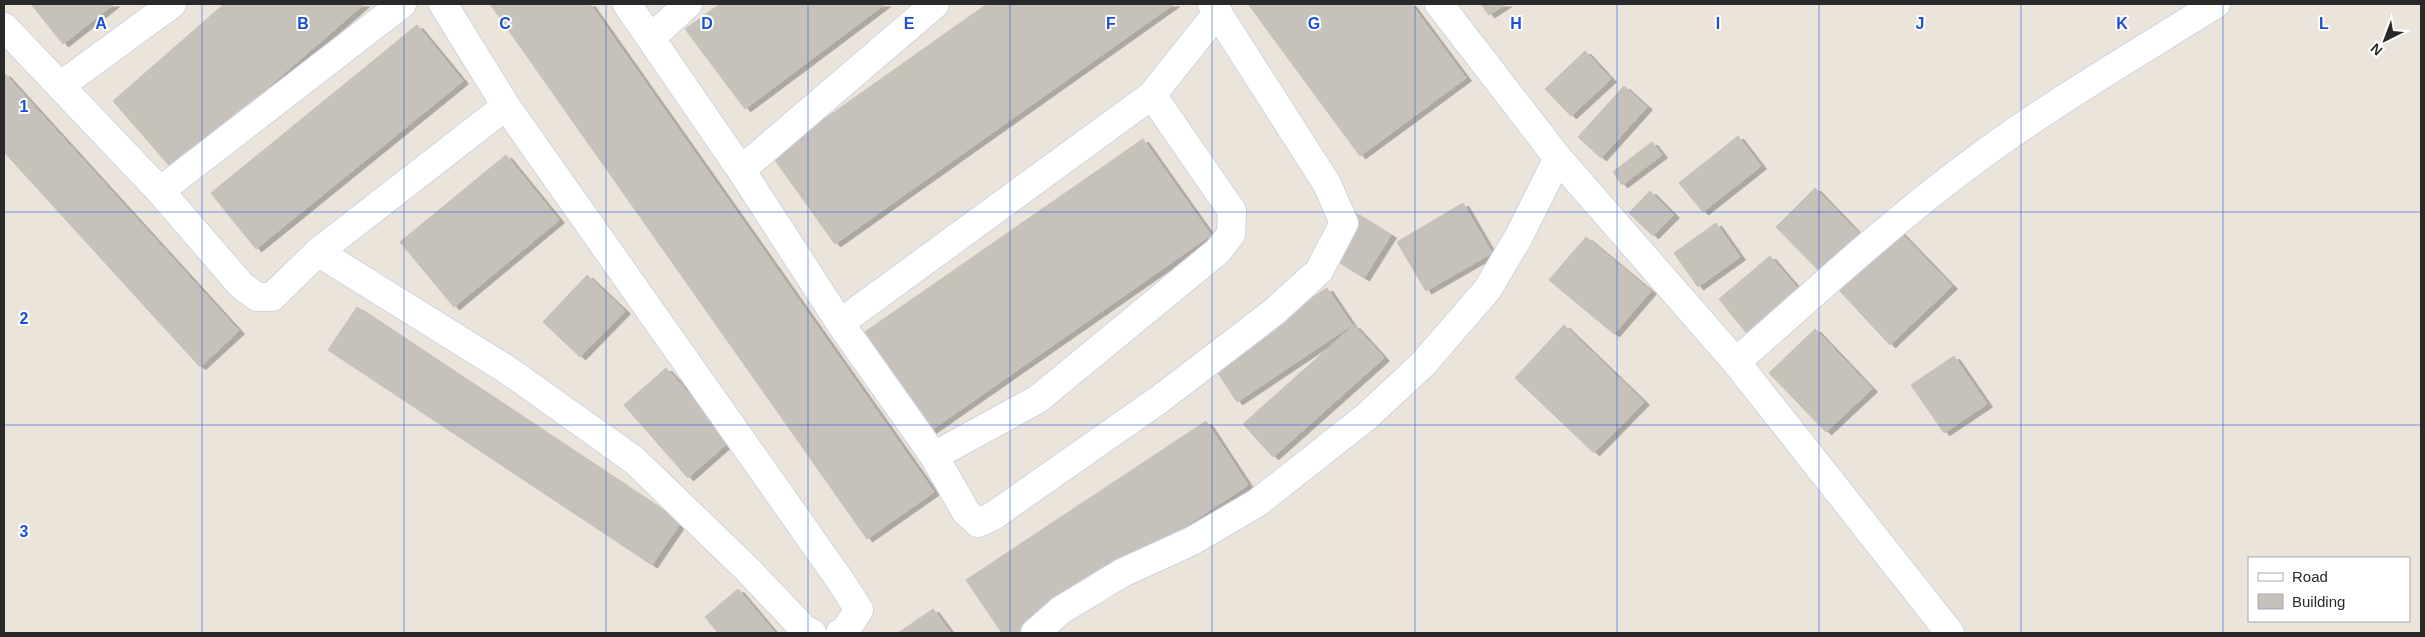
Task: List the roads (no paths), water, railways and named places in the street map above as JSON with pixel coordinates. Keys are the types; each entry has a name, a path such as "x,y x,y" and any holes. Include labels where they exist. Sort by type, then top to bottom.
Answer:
{"street":[{"path":"60,86 172,4"},
{"path":"160,191 402,4"},
{"path":"443,4 506,106 842,583 859,610 840,633"},
{"path":"627,4 741,170 840,324 934,456 966,512 978,523 993,516 1160,399 1275,311 1319,271 1344,222 1327,184 1215,8 1152,95 840,324"},
{"path":"651,38 688,4"},
{"path":"741,170 935,4"},
{"path":"1439,4 1558,158 1736,362 1950,633"},
{"path":"1736,362 1875,240 1978,158 2091,81 2216,4"},
{"path":"4,27 160,191 241,285 257,298 272,297 318,252 506,106"},
{"path":"934,456 1038,399 1218,251 1231,234 1232,210 1152,95"},
{"path":"1035,633 1061,610 1122,573 1192,541 1257,504 1366,417 1423,364 1487,290 1518,238 1558,158"},
{"path":"318,252 506,369 634,460 748,570 804,629 812,633"}]}
